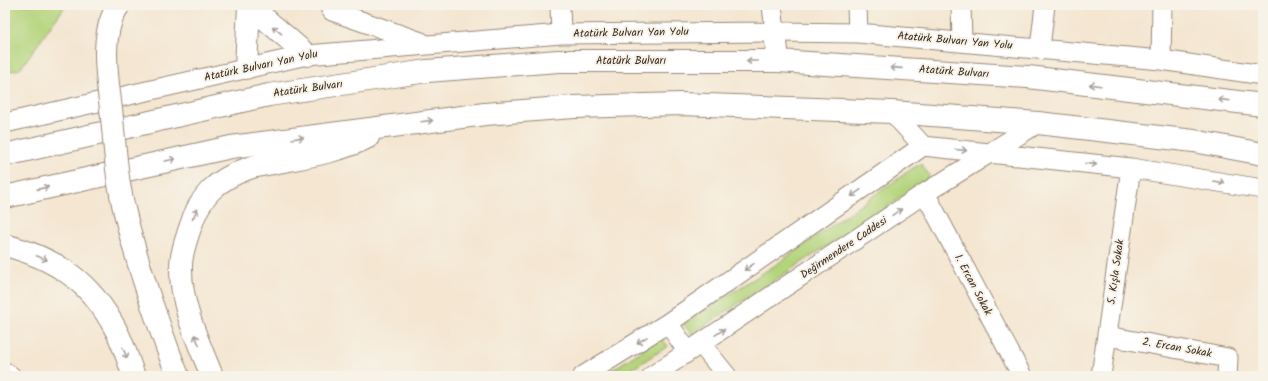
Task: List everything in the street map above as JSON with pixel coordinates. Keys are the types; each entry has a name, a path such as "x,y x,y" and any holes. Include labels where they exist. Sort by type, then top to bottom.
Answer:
{"main road":[{"path":"119,5 110,22 106,38 108,85 119,183 139,265 168,352 178,376"},
{"path":"249,5 307,55"},
{"path":"246,68 249,5"},
{"path":"775,32 778,61"},
{"name":"Atatürk Bulvarı","path":"5,155 269,95 427,71 558,61 778,61 1028,77 1263,105"},
{"path":"5,197 231,147 485,114 574,107 673,104 892,112 1038,123 1194,141 1263,154"},
{"path":"212,376 190,321 182,283 181,265 184,244 192,221 201,202 212,187 249,168 328,152 359,142 389,126"},
{"path":"5,245 52,262 90,291 116,330 134,376"}],"street":[{"path":"329,5 332,11 428,44"},
{"path":"560,5 560,34"},
{"path":"772,5 775,32"},
{"path":"858,5 858,32"},
{"path":"961,5 962,42"},
{"path":"1040,48 1046,5"},
{"path":"1161,60 1162,5"},
{"name":"Atatürk Bulvarı Yan Yolu","path":"5,123 307,55 560,34 858,32 1161,60 1263,75"},
{"path":"892,112 923,146"},
{"name":"Değirmendere Caddesi","path":"652,376 925,193 1038,123"},
{"path":"583,376 668,324 923,146 1131,168 1263,189"},
{"name":"5. Kışla Sokak","path":"1101,376 1131,168"},
{"name":"1. Ercan Sokak","path":"925,193 1022,376"},
{"path":"668,324 727,376"},
{"name":"2. Ercan Sokak","path":"1107,336 1228,358 1227,376"},
{"path":"5,372 11,376"}],"green space":[{"path":"5,5 66,5 20,69 5,72"},
{"path":"921,164 929,175 927,181 692,334 683,324 777,264 913,168"},
{"path":"661,338 668,346 621,376 603,376"}]}
